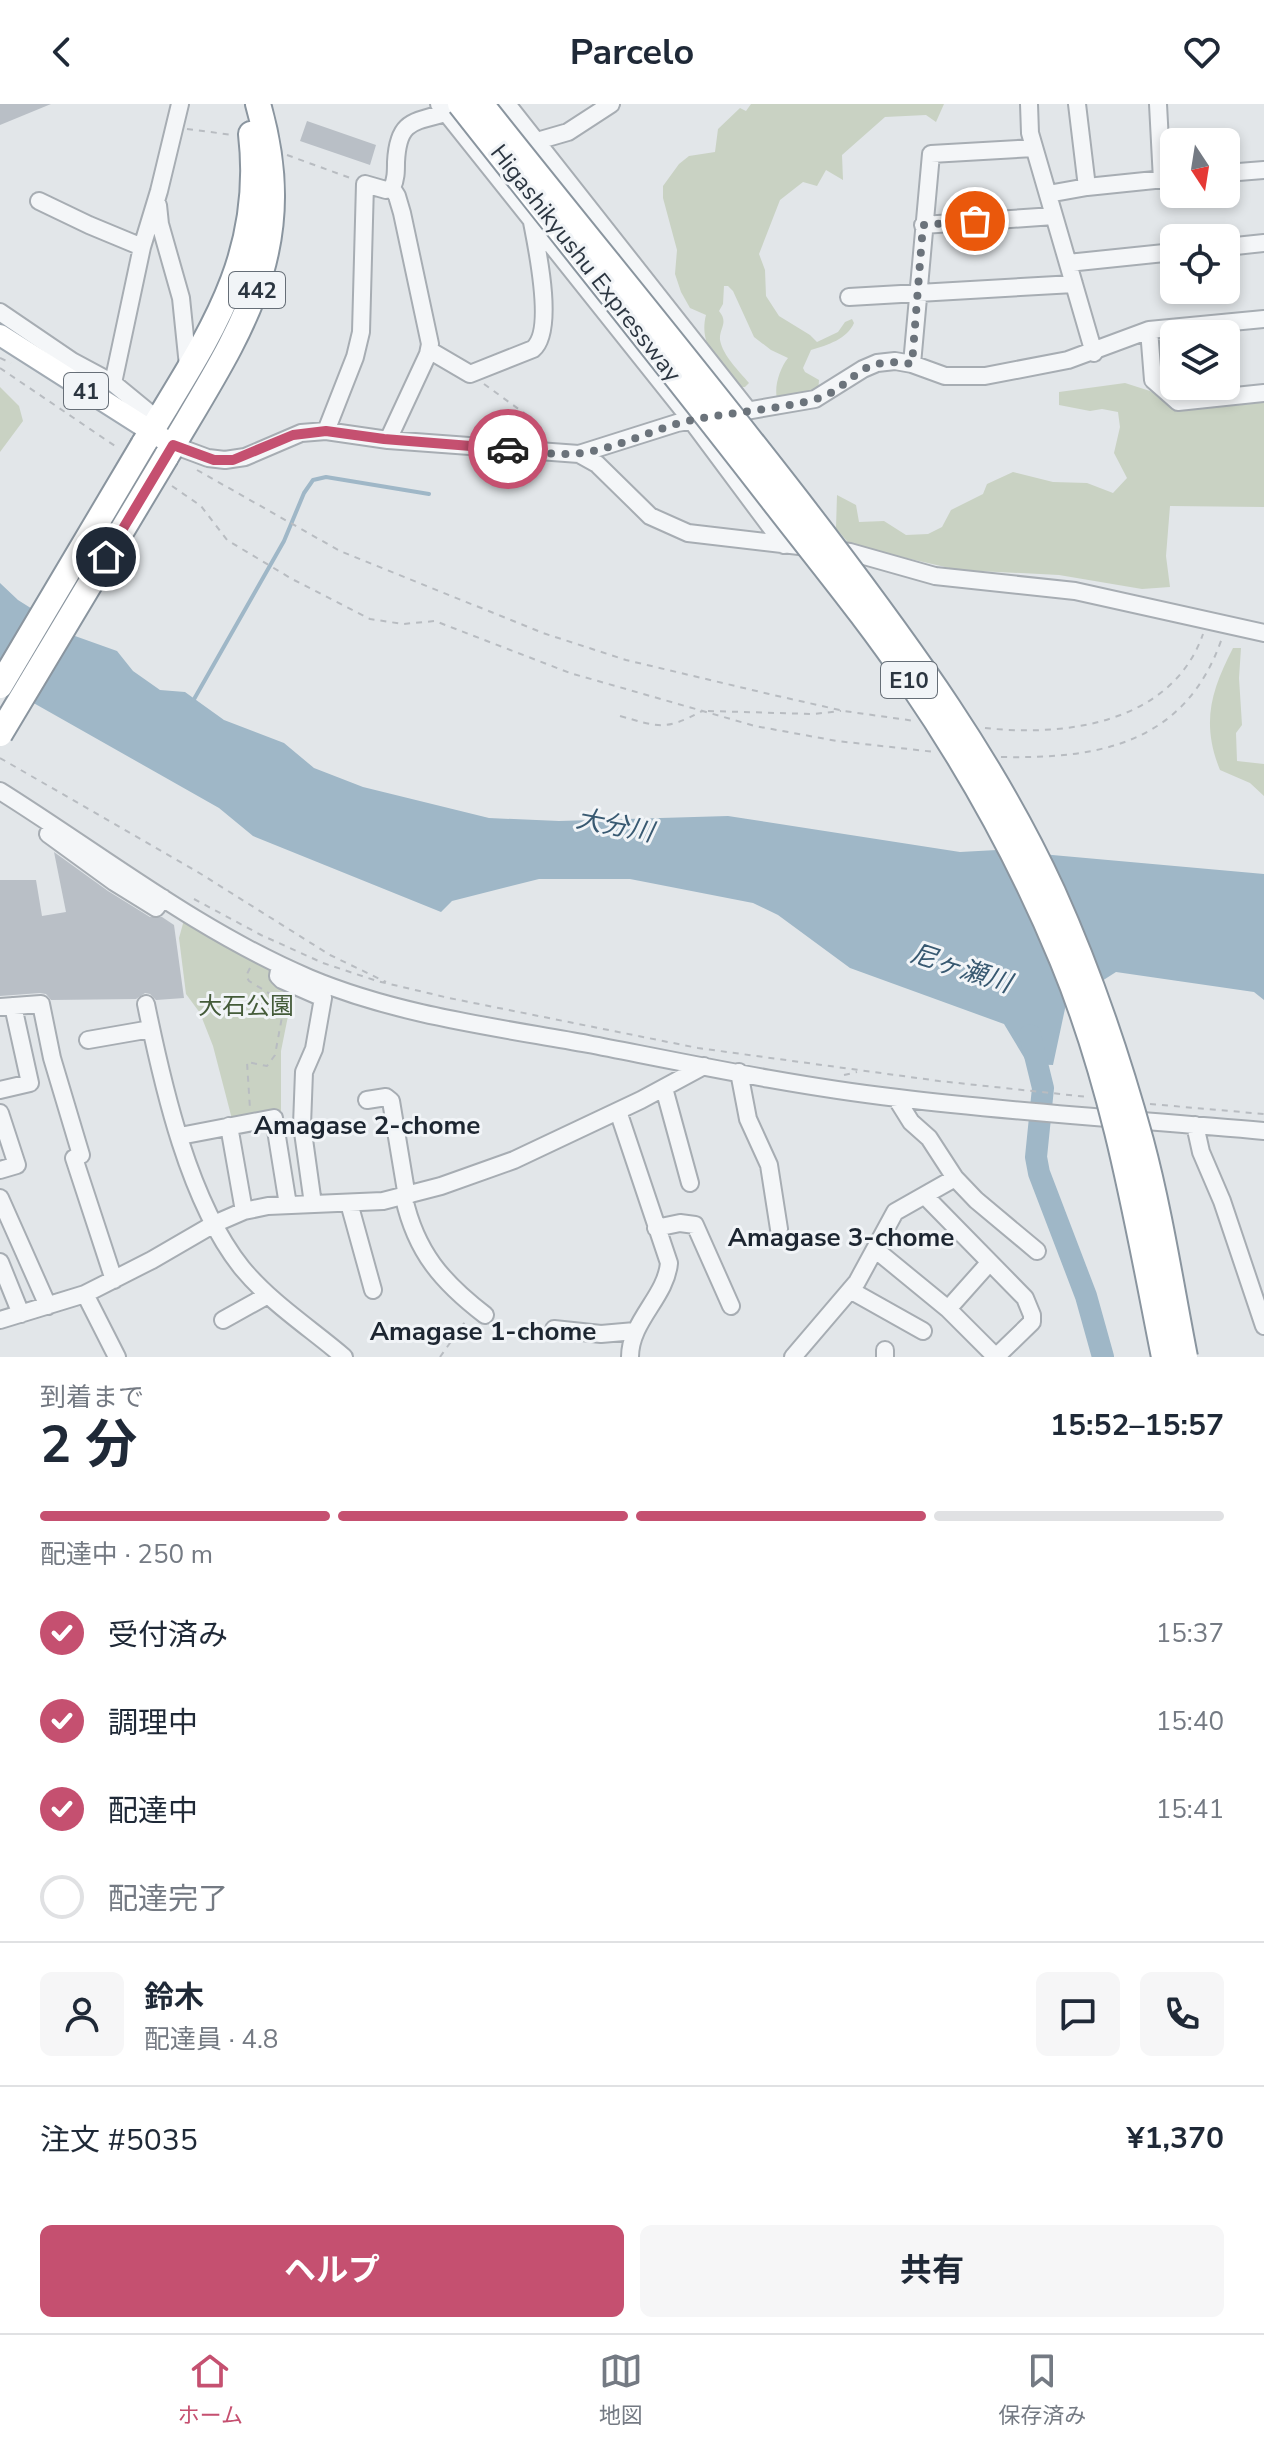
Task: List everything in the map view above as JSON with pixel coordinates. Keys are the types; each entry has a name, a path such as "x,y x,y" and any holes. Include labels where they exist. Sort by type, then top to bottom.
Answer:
{"highway":[{"name":"442","path":"0,686 189,368 230,293 246,242 253,200 254,162 244,104"},
{"name":"442","path":"0,734 168,461 254,297 271,228 272,187 269,151 258,104"},
{"name":"Higashikyushu Expressway","path":"481,104 744,429 903,639 1003,797 1052,892 1120,1073 1141,1143 1185,1357"},
{"name":"Higashikyushu Expressway","path":"448,107 725,438 912,684 969,776 1018,865 1062,960 1104,1078 1123,1149 1164,1357"}],"main road":[{"name":"41","path":"0,335 145,438 168,461"}],"street":[{"path":"113,383 142,247 180,104"},
{"path":"507,104 748,410"},
{"path":"537,141 568,132 592,108 611,104"},
{"path":"1029,104 1034,148 1094,353"},
{"path":"1077,104 1087,187"},
{"path":"1158,104 1161,128"},
{"path":"392,188 396,178 398,149 406,127 448,107 784,545"},
{"path":"912,364 931,154 1034,148"},
{"path":"1240,172 1264,170"},
{"path":"1048,194 1160,180"},
{"path":"326,431 355,357 361,332 365,184 383,190 392,188"},
{"path":"388,440 429,350 399,199 392,188"},
{"path":"159,191 160,224 181,298 189,368"},
{"path":"39,201 142,247"},
{"path":"923,225 1054,216"},
{"path":"429,350 470,373 533,349 541,340 542,283 532,220"},
{"path":"1240,246 1264,243"},
{"path":"1068,263 1160,253"},
{"path":"849,297 1074,284"},
{"path":"0,312 60,354 113,383 144,411 145,438"},
{"path":"168,461 233,460 293,435 326,431 388,440 579,454 691,420 815,399 877,363 895,361 912,364 945,376 981,376 1094,353 1149,330 1264,319"},
{"path":"1149,330 1153,380 1178,402 1264,393"},
{"path":"579,454 597,464 641,510 665,525 699,536 860,554 954,579 1075,591 1264,633"},
{"path":"0,791 163,898 280,965 334,988 386,1003 478,1024 896,1098 1264,1131"},
{"path":"0,805 156,908 163,898"},
{"path":"280,965 278,976 282,980 323,998 314,1049 304,1072 302,1125 313,1204"},
{"path":"0,1090 30,1083 6,1006 41,1004 52,1058 81,1155 74,1158 114,1280"},
{"path":"146,1004 180,1136 198,1190 214,1224 236,1260 268,1295 344,1357"},
{"path":"88,1040 151,1029"},
{"path":"0,1320 85,1294 244,1211 405,1197 514,1160 704,1066"},
{"path":"739,1072 748,1119 769,1165 779,1229"},
{"path":"664,1088 690,1183"},
{"path":"367,1100 386,1097 391,1101 405,1197 412,1230 421,1248 442,1279 480,1312"},
{"path":"896,1098 911,1122 929,1138 955,1178 976,1200 1037,1251"},
{"path":"618,1111 664,1247 668,1268 635,1331 630,1357"},
{"path":"0,1113 17,1165 0,1170"},
{"path":"180,1136 274,1118 288,1205"},
{"path":"1195,1125 1201,1152 1222,1201 1264,1326"},
{"path":"229,1126 244,1211"},
{"path":"793,1357 850,1290 876,1250 895,1212 955,1178"},
{"path":"876,1250 948,1309 993,1354 999,1354 1030,1326 1032,1315 1023,1294 925,1196"},
{"path":"0,1198 48,1306"},
{"path":"349,1203 373,1290"},
{"path":"656,1228 680,1223 695,1225 731,1306"},
{"path":"0,1262 21,1314"},
{"path":"948,1309 989,1263"},
{"path":"850,1290 923,1331"},
{"path":"85,1294 117,1357"},
{"path":"223,1320 268,1295"},
{"path":"554,1329 601,1334 635,1331"}],"path":[{"path":"0,368 145,438"},
{"path":"470,373 531,418 545,433 548,445"},
{"path":"168,461 227,540 292,579 370,619 403,624 435,621 570,673 788,734 936,752"},
{"path":"189,466 340,551 543,633 626,660 844,711 917,721"},
{"path":"978,728 1009,731 1063,729 1112,719 1137,709 1166,689 1185,668 1195,653 1206,621"},
{"path":"996,757 1060,755 1092,750 1126,742 1153,730 1172,717 1192,696 1219,648 1227,626"},
{"path":"620,716 655,726 668,726 702,711 813,714 844,711"},
{"path":"0,758 201,874 330,955 391,984"},
{"path":"189,897 291,950 352,974 544,1018 698,1048 924,1079 1101,1098"},
{"path":"250,1111 247,1062 267,1066 275,1055 284,1006 280,1000 249,981 246,976 253,960"},
{"path":"1148,1104 1264,1114"},
{"path":"440,1357 480,1312"}],"green space":[{"path":"751,104 944,104 936,122 926,115 885,117 842,155 843,180 826,170 817,186 803,182 780,200 759,254 765,270 766,296 779,316 817,342 838,332 845,322 852,319 854,323 842,337 811,350 803,368 819,380 818,393 777,399 778,377 788,358 754,337 733,291 724,286 723,304 719,311 723,322 720,340 728,357 749,383 738,387 708,346 704,326 706,315 690,308 675,274 677,250 663,198 663,186 689,156 715,152 718,129 740,108 746,111"},
{"path":"1125,383 1150,391 1174,406 1264,400 1264,507 1170,506 1166,556 1170,587 1142,589 1059,575 958,570 850,545 836,528 837,495 856,505 859,522 884,521 906,535 928,534 942,527 951,510 983,494 987,484 1013,472 1053,482 1087,483 1113,493 1127,478 1114,453 1120,427 1118,412 1059,405 1059,392"},
{"path":"0,387 19,406 23,421 0,452"},
{"path":"1233,648 1241,648 1242,725 1236,733 1237,761 1264,764 1264,796 1250,783 1220,770 1214,753 1211,708 1219,679"},
{"name":"大石公園","path":"184,920 287,978 293,991 281,1051 281,1115 233,1123 213,1046 200,1013 186,994 179,938"}],"water":[{"name":"大分川","path":"0,583 18,600 75,636 117,651 133,671 160,690 185,692 224,720 284,743 314,768 363,787 489,818 559,821 728,816 960,852 997,850 1264,874 1264,1000 1254,992 1116,972 1066,1004 1053,1065 1028,1064 1004,1024 850,968 778,915 753,903 630,879 539,879 452,901 441,912 253,836 219,808 0,684"}],"building":[{"path":"0,104 51,104 0,125"},
{"path":"307,121 376,145 370,165 300,141"},
{"path":"54,852 150,917 162,917 174,925 184,998 156,1000 145,993 136,999 51,1000 40,993 0,996 0,880 36,880 42,916 66,912"}],"waterway":[{"path":"193,701 284,541 304,493 313,480 326,477 429,494"},
{"name":"尼ヶ瀬川","path":"1030,1035 1043,1088 1036,1157 1039,1173 1086,1296 1103,1357"}],"way so far":[{"path":"508,449 579,454 677,423 815,399 877,363 895,361 912,364 923,225 975,221"}],"district":[{"name":"Amagase 2-chome","path":"367,1125"},
{"name":"Amagase 3-chome","path":"841,1237"},
{"name":"Amagase 1-chome","path":"483,1331"}],"route":[{"path":"106,557 173,445 214,460 233,460 293,435 326,431 508,449"}]}
